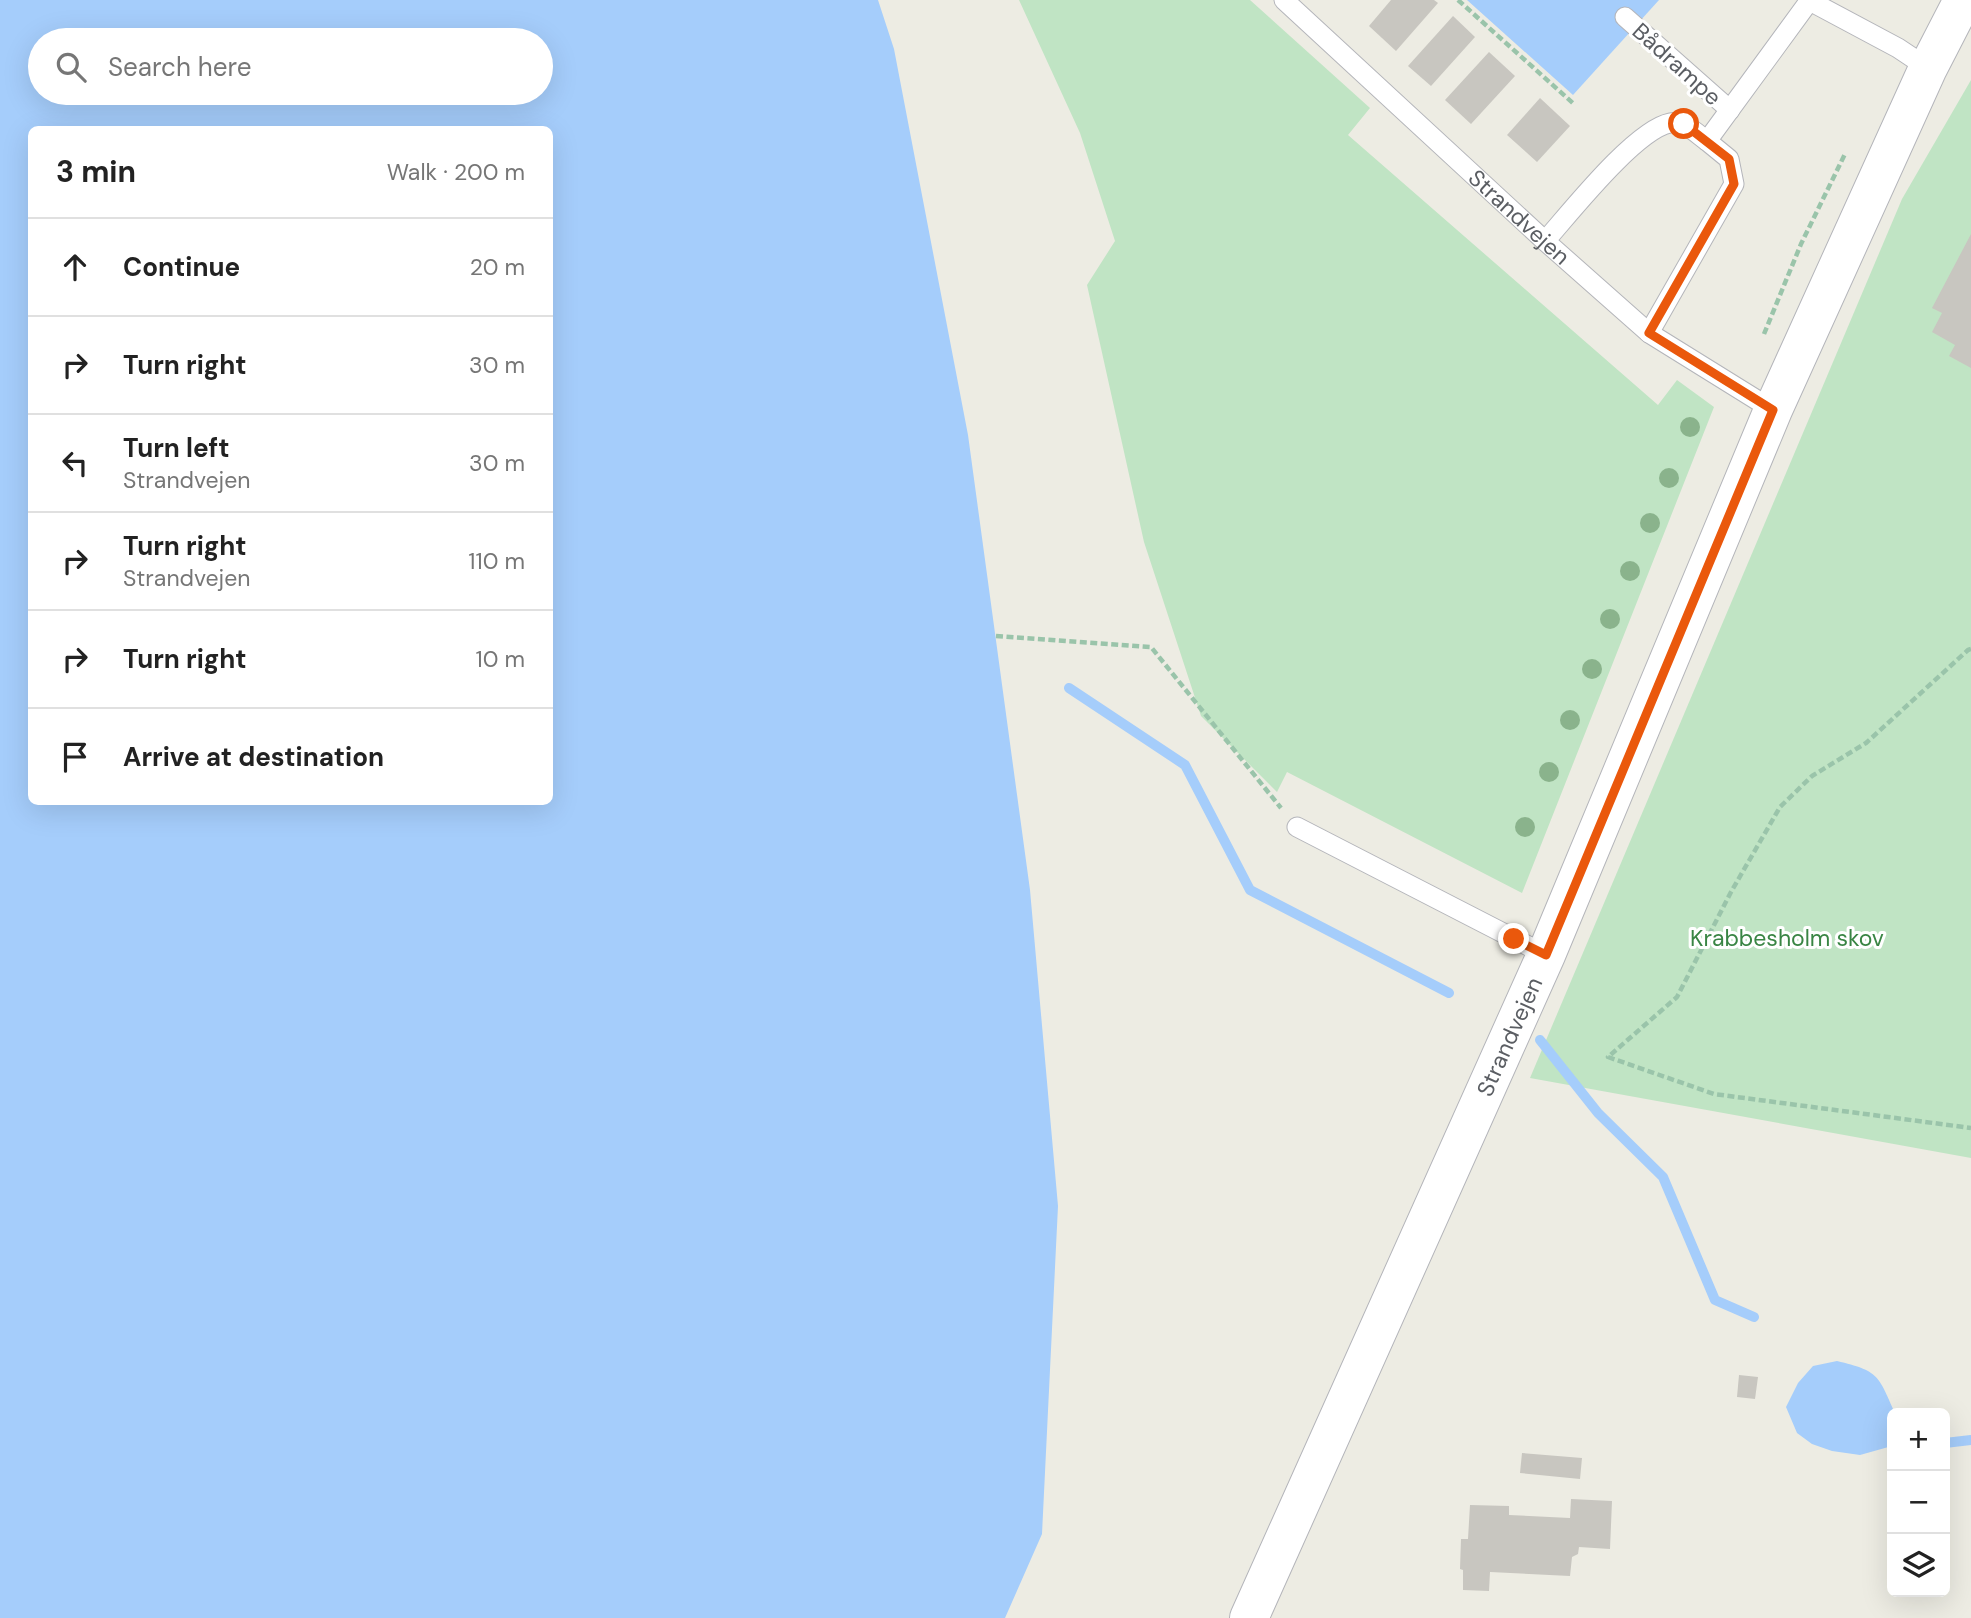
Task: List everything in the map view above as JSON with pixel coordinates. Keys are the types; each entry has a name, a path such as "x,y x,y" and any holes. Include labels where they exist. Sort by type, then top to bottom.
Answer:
{"street":[{"name":"Strandvejen","path":"1249,1618 1546,955 1773,410 1928,68 1963,0"}],"lane":[{"name":"Strandvejen","path":"1284,0 1545,242 1649,333 1773,410"},
{"path":"1707,141 1810,0 1898,48 1928,68"},
{"name":"Bådrampe","path":"1625,17 1730,110"},
{"path":"1545,242 1630,147 1656,129 1670,123 1684,124 1729,159 1734,184 1649,333"},
{"path":"1297,827 1546,955"}],"path":[{"path":"1458,0 1575,105"},
{"path":"996,636 1150,647 1297,827"},
{"path":"1971,649 1866,743 1812,776 1780,807 1731,892 1677,997 1608,1057 1714,1094 1971,1128"}],"green space":[{"path":"1019,0 1250,0 1370,108 1348,135 1658,405 1677,380 1714,407 1522,893 1287,772 1277,792 1201,716 1144,542 1087,285 1115,241 1080,133"},
{"name":"Krabbesholm skov","path":"1971,80 1971,1158 1530,1078 1902,199"}],"water":[{"path":"0,0 878,0 894,49 968,435 1030,890 1058,1206 1042,1534 1005,1618 0,1618"},
{"path":"1467,0 1659,0 1573,95"},
{"path":"1837,1361 1861,1368 1875,1376 1893,1408 1887,1408 1887,1447 1860,1455 1832,1451 1812,1444 1797,1433 1786,1407 1798,1383 1813,1366"}],"building":[{"path":"1391,0 1434,0 1438,3 1396,51 1369,26"},
{"path":"1453,16 1475,37 1431,86 1408,66"},
{"path":"1489,52 1515,76 1471,124 1445,100"},
{"path":"1540,98 1570,126 1537,162 1507,135"},
{"path":"1971,234 1971,368 1949,356 1955,345 1932,332 1942,313 1932,308"},
{"path":"1739,1375 1758,1377 1755,1399 1737,1397"},
{"path":"1522,1453 1582,1458 1580,1479 1520,1473"},
{"path":"1571,1499 1612,1501 1610,1549 1579,1547 1578,1554 1572,1557 1570,1576 1490,1572 1489,1591 1463,1590 1463,1570 1460,1569 1461,1539 1468,1539 1470,1505 1509,1506 1509,1515 1570,1518"}],"waterway":[{"path":"1069,688 1185,765 1250,890 1449,993"},
{"path":"1540,1040 1598,1113 1663,1177 1715,1300 1754,1317"},
{"path":"1950,1442 1971,1440"}],"route":[{"path":"1514,939 1546,955 1773,410 1649,333 1734,184 1729,159 1684,124"}]}
